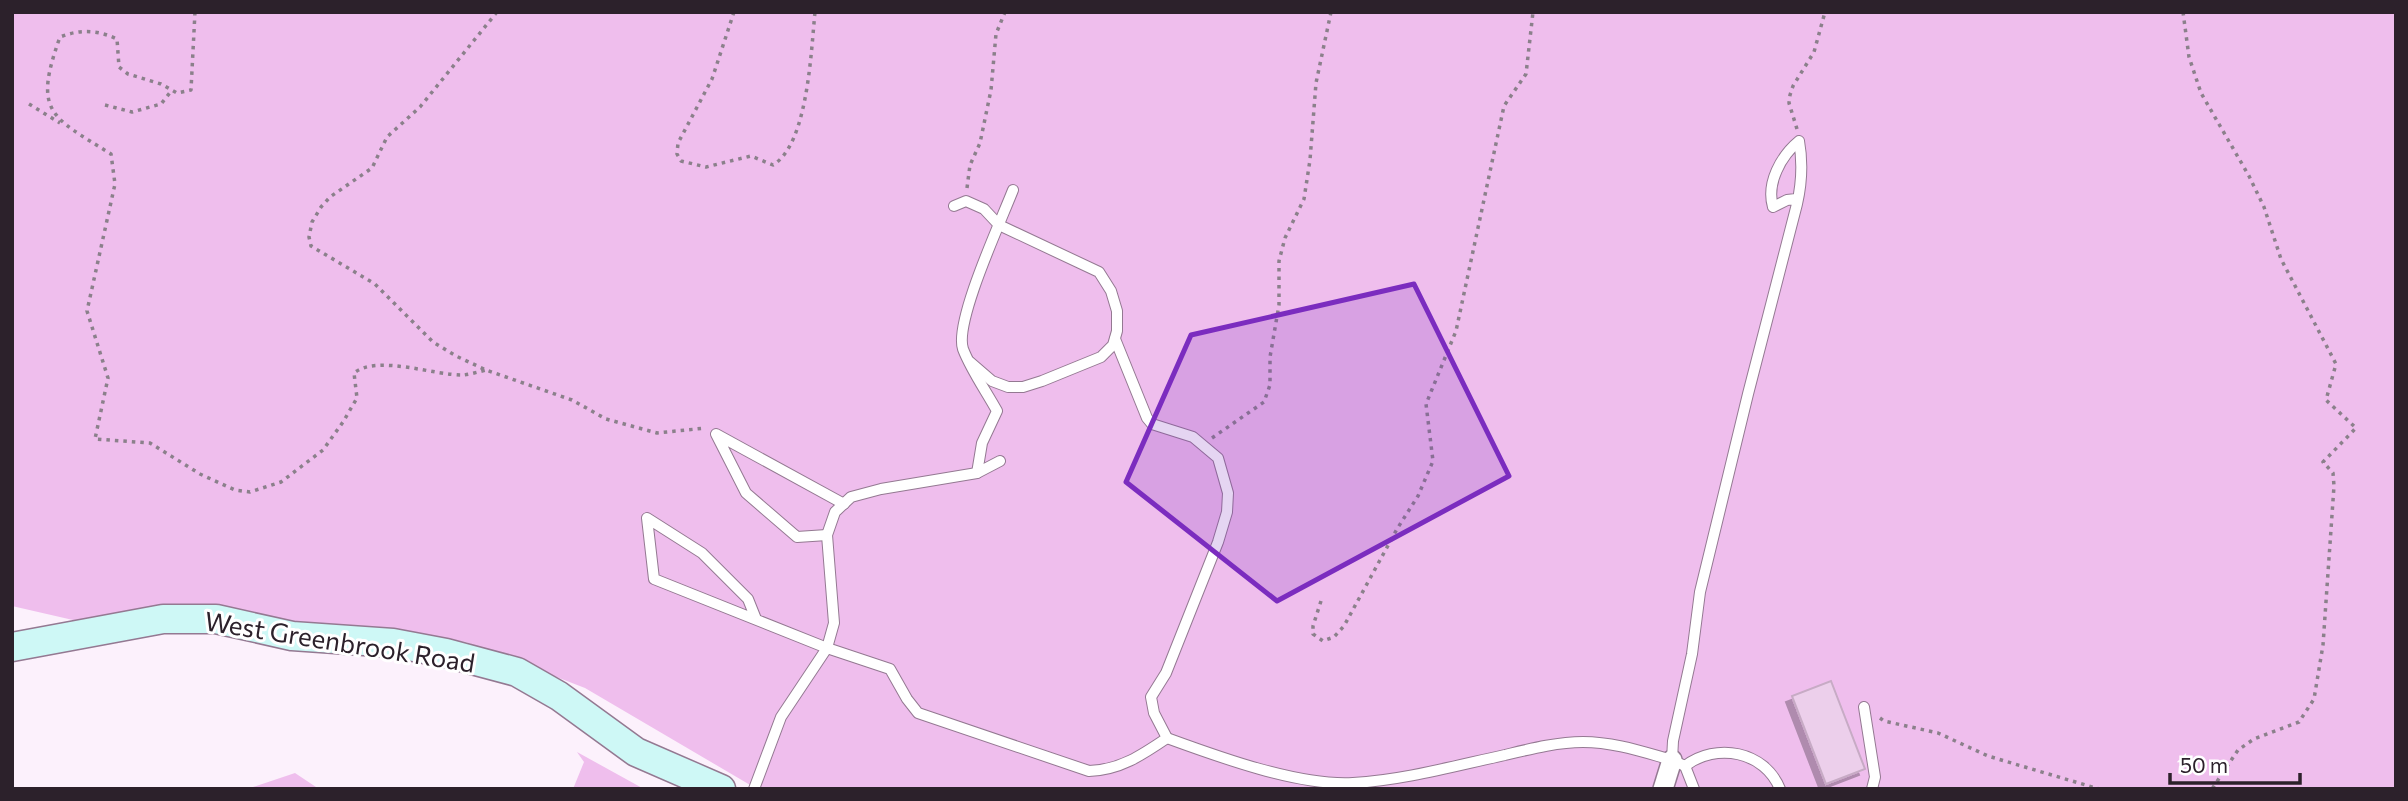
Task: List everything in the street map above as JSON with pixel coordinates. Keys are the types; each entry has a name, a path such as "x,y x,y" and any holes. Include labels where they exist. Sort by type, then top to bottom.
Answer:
{"street":[{"name":"West Greenbrook Road","path":"12,647 163,619 216,619 292,636 393,643 446,653 517,672 559,696 636,751 721,789"},
{"path":"12,624 60,637"},
{"path":"1663,789 1679,763"}],"lane":[{"path":"1797,204 1796,199 1787,200 1773,207 1771,187 1782,158 1799,141"},
{"path":"1694,789 1679,763 1673,741 1692,654 1700,592 1797,204 1802,173 1799,141"},
{"path":"977,473 982,443 997,411 962,347 962,334 966,310 1013,190"},
{"path":"954,206 966,201 984,209 999,225 1099,272 1111,291 1117,311 1117,331 1113,345 1101,357 1023,387 1008,387 992,381 970,362"},
{"path":"1115,339 1152,424 1193,437 1218,458 1228,493 1227,512 1218,542 1166,673 1151,698 1154,713 1167,738 1286,775 1350,783 1408,777 1543,746 1584,742 1620,746 1679,763 1697,757 1737,753 1761,762 1776,779 1780,789"},
{"path":"827,535 797,537 746,492 716,434 844,504"},
{"path":"754,789 781,717 827,648 834,623 827,535 835,512 851,497 881,489 977,473 1000,461"},
{"path":"756,620 748,598 702,553 647,518 654,579 756,620 827,648 890,669 918,713 1089,771 1107,771 1134,760 1167,738"},
{"path":"1864,707 1875,777 1872,789"}],"path":[{"path":"62,124 49,106 47,88 51,62 60,37 74,31 103,32 117,39 119,67 128,74 177,93 191,90 195,12"},
{"path":"498,12 420,107 387,137 372,168 330,197 321,207 312,222 309,237 311,246 375,284 433,342 486,370 572,400 606,419 657,433 708,428"},
{"path":"734,12 712,79 678,143 677,154 681,161 690,164 706,167 751,156 773,165 787,153 805,102 815,12"},
{"path":"966,201 970,165 980,143 991,90 996,34 1004,12"},
{"path":"1202,445 1264,402 1270,385 1270,357 1279,305 1279,261 1285,238 1304,199 1316,83 1331,12"},
{"path":"1321,601 1313,634 1323,641 1334,637 1343,626 1418,496 1433,461 1426,404 1456,331 1504,106 1527,74 1533,12"},
{"path":"1799,141 1789,103 1790,95 1814,52 1825,12"},
{"path":"2183,12 2189,57 2201,93 2249,176 2264,207 2281,259 2336,364 2326,400 2356,428 2323,462 2333,473 2334,486 2323,645 2314,699 2299,722 2254,739 2238,750 2212,789"},
{"path":"105,105 132,112 161,104 172,90"},
{"path":"29,104 111,154 116,184 90,288 87,311 108,378 95,439 150,443 200,474 235,490 250,492 281,482 323,450 357,398 354,373 361,367 404,366 462,375 486,370"},
{"path":"1864,707 1884,721 1938,733 1988,755 2099,789"}],"highlighted area":[{"path":"1414,284 1509,476 1277,601 1126,482 1191,335"}],"shaded area":[{"path":"12,12 2396,12 2396,789 757,789 585,688 466,642 203,612 86,623 12,606"},
{"path":"577,752 644,789 573,789 584,762"},
{"path":"295,773 319,789 247,789"}],"building":[{"path":"1831,681 1865,769 1826,784 1792,696"}]}
